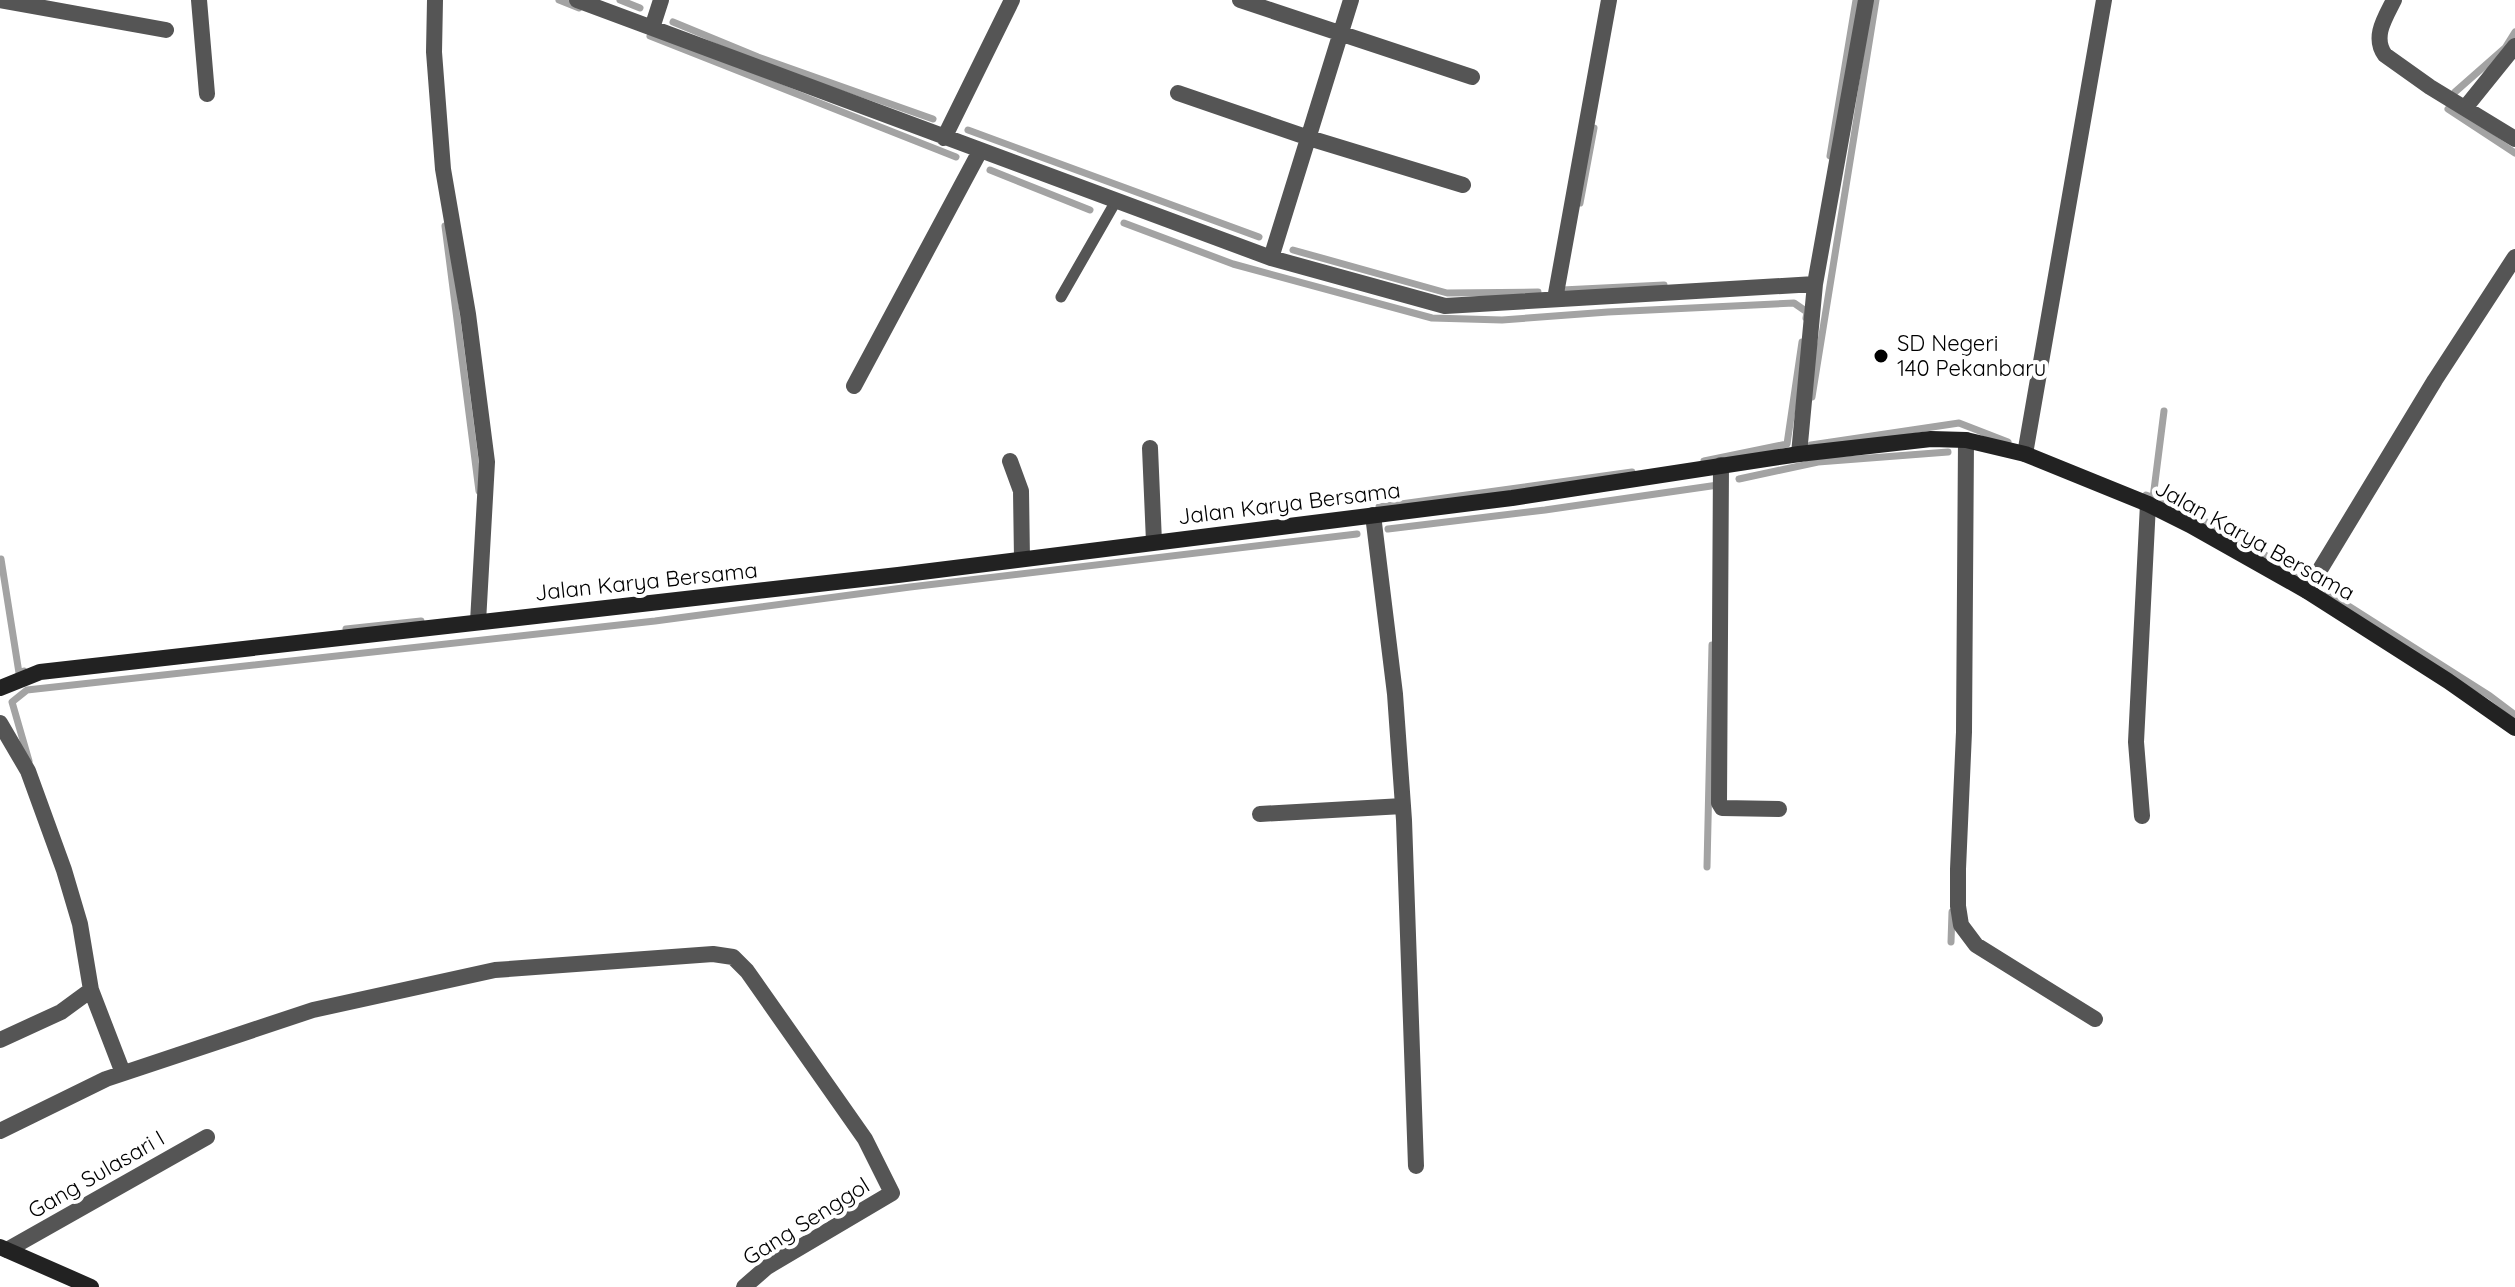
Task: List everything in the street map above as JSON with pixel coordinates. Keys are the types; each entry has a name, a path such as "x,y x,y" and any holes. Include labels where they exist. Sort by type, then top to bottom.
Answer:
{"street":[{"path":"0,0 166,30"},
{"path":"199,0 207,94"},
{"path":"435,0 434,52 443,169 468,314 487,462 478,622"},
{"path":"577,0 1271,258 1445,306 1815,284"},
{"path":"652,28 661,0"},
{"path":"944,138 1012,0"},
{"path":"1240,0 1472,77"},
{"path":"1271,258 1351,0"},
{"path":"1555,299 1609,0"},
{"path":"1799,454 1815,284 1866,0"},
{"path":"2025,454 2104,0"},
{"path":"2394,0 2382,25 2378,40 2380,49 2394,62 2515,139"},
{"path":"2465,108 2515,46"},
{"path":"1178,93 1309,138 1463,185"},
{"path":"854,386 980,151"},
{"path":"2307,591 2435,380 2515,257"},
{"name":"Jalan Karya Bersama","path":"0,688 40,672 1022,559 1512,498 1799,454 1931,439 1966,440 2025,454 2148,504 2307,591 2515,728"},
{"path":"1966,440 1964,732 1958,869 1961,925 1976,945 2095,1019"},
{"path":"1150,448 1154,542"},
{"path":"1010,461 1021,491 1022,559"},
{"path":"1721,465 1719,803 1724,809 1731,810 1779,809"},
{"path":"2142,816 2136,742 2148,504"},
{"path":"1373,515 1395,694 1403,806 1416,1166"},
{"path":"0,723 28,771 64,870 80,924 91,990 123,1073 0,1131"},
{"path":"1260,814 1403,806"},
{"name":"Gang Senggol","path":"123,1073 313,1010 495,970 713,954 733,957 747,971 865,1139 892,1193 767,1267 744,1287"},
{"path":"0,1040 61,1012 91,990"},
{"name":"Gang Sulasari I","path":"4,1248 207,1137"},
{"path":"4,1248 91,1287"}],"lane":[{"path":"1061,297 1116,201"}],"waterway":[{"path":"559,0 579,8"},
{"path":"620,0 640,8"},
{"path":"1830,156 1856,0"},
{"path":"1812,397 1876,0"},
{"path":"673,22 758,57 933,119"},
{"path":"2455,92 2505,48 2515,32"},
{"path":"650,36 956,157"},
{"path":"2448,109 2515,153"},
{"path":"1580,203 1594,128"},
{"path":"968,130 1259,237"},
{"path":"990,170 1090,210"},
{"path":"1124,223 1233,264 1432,318 1502,320 1794,303 1807,312 1806,318"},
{"path":"445,226 479,491"},
{"path":"1293,250 1447,293 1538,292"},
{"path":"1562,290 1664,285"},
{"path":"1704,461 1787,444 1802,342"},
{"path":"2153,498 2164,411"},
{"path":"1811,445 1959,423 2008,442"},
{"path":"1739,479 1818,462 1948,452"},
{"path":"1379,507 1632,472"},
{"path":"1388,529 1718,485"},
{"path":"2146,495 2183,509 2297,573"},
{"path":"29,761 12,702 27,690 655,621 1357,534"},
{"path":"1,559 19,673 24,671"},
{"path":"2328,593 2515,715"},
{"path":"346,629 421,621"},
{"path":"1707,867 1712,645"},
{"path":"1951,942 1952,912"}],"place":[{"name":"SD Negeri 140 Pekanbaru","path":"1881,356"}]}
